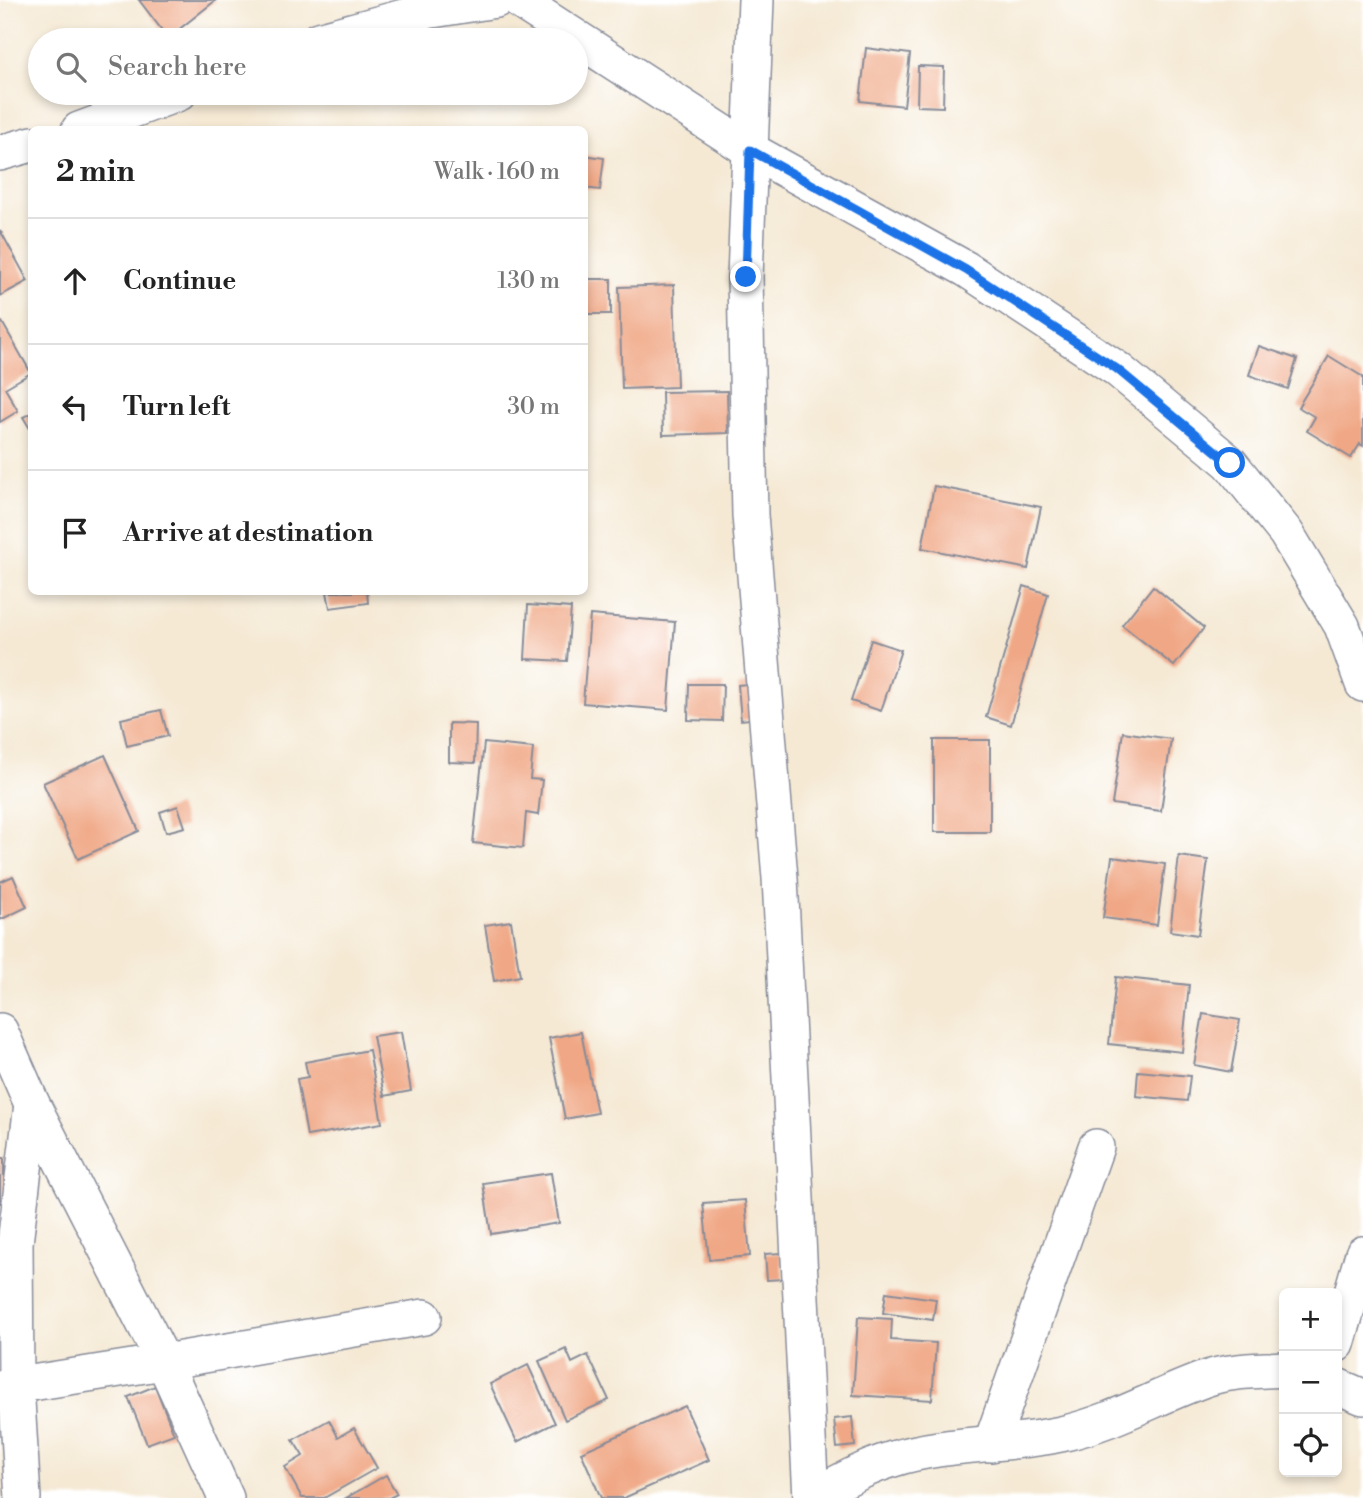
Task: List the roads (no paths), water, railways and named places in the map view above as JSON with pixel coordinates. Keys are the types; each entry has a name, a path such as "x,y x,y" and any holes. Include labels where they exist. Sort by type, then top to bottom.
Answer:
{"street":[{"path":"363,28 426,11 496,0"},
{"path":"518,0 561,28"},
{"path":"756,0 746,277 750,515 780,892 811,1497 859,1472 894,1459 926,1451 1062,1434 1108,1420 1207,1378 1238,1372 1279,1369"},
{"path":"588,45 750,150 977,277 1117,369 1230,463 1286,533 1342,626 1363,684"},
{"path":"90,126 147,105"},
{"path":"0,153 28,145"},
{"path":"0,1031 32,1104 164,1362 226,1498"},
{"path":"23,1498 8,1386 15,1243 32,1104"},
{"path":"991,1444 1096,1147"},
{"path":"1342,1327 1363,1254"},
{"path":"8,1386 424,1317"},
{"path":"1342,1388 1363,1397"}]}
